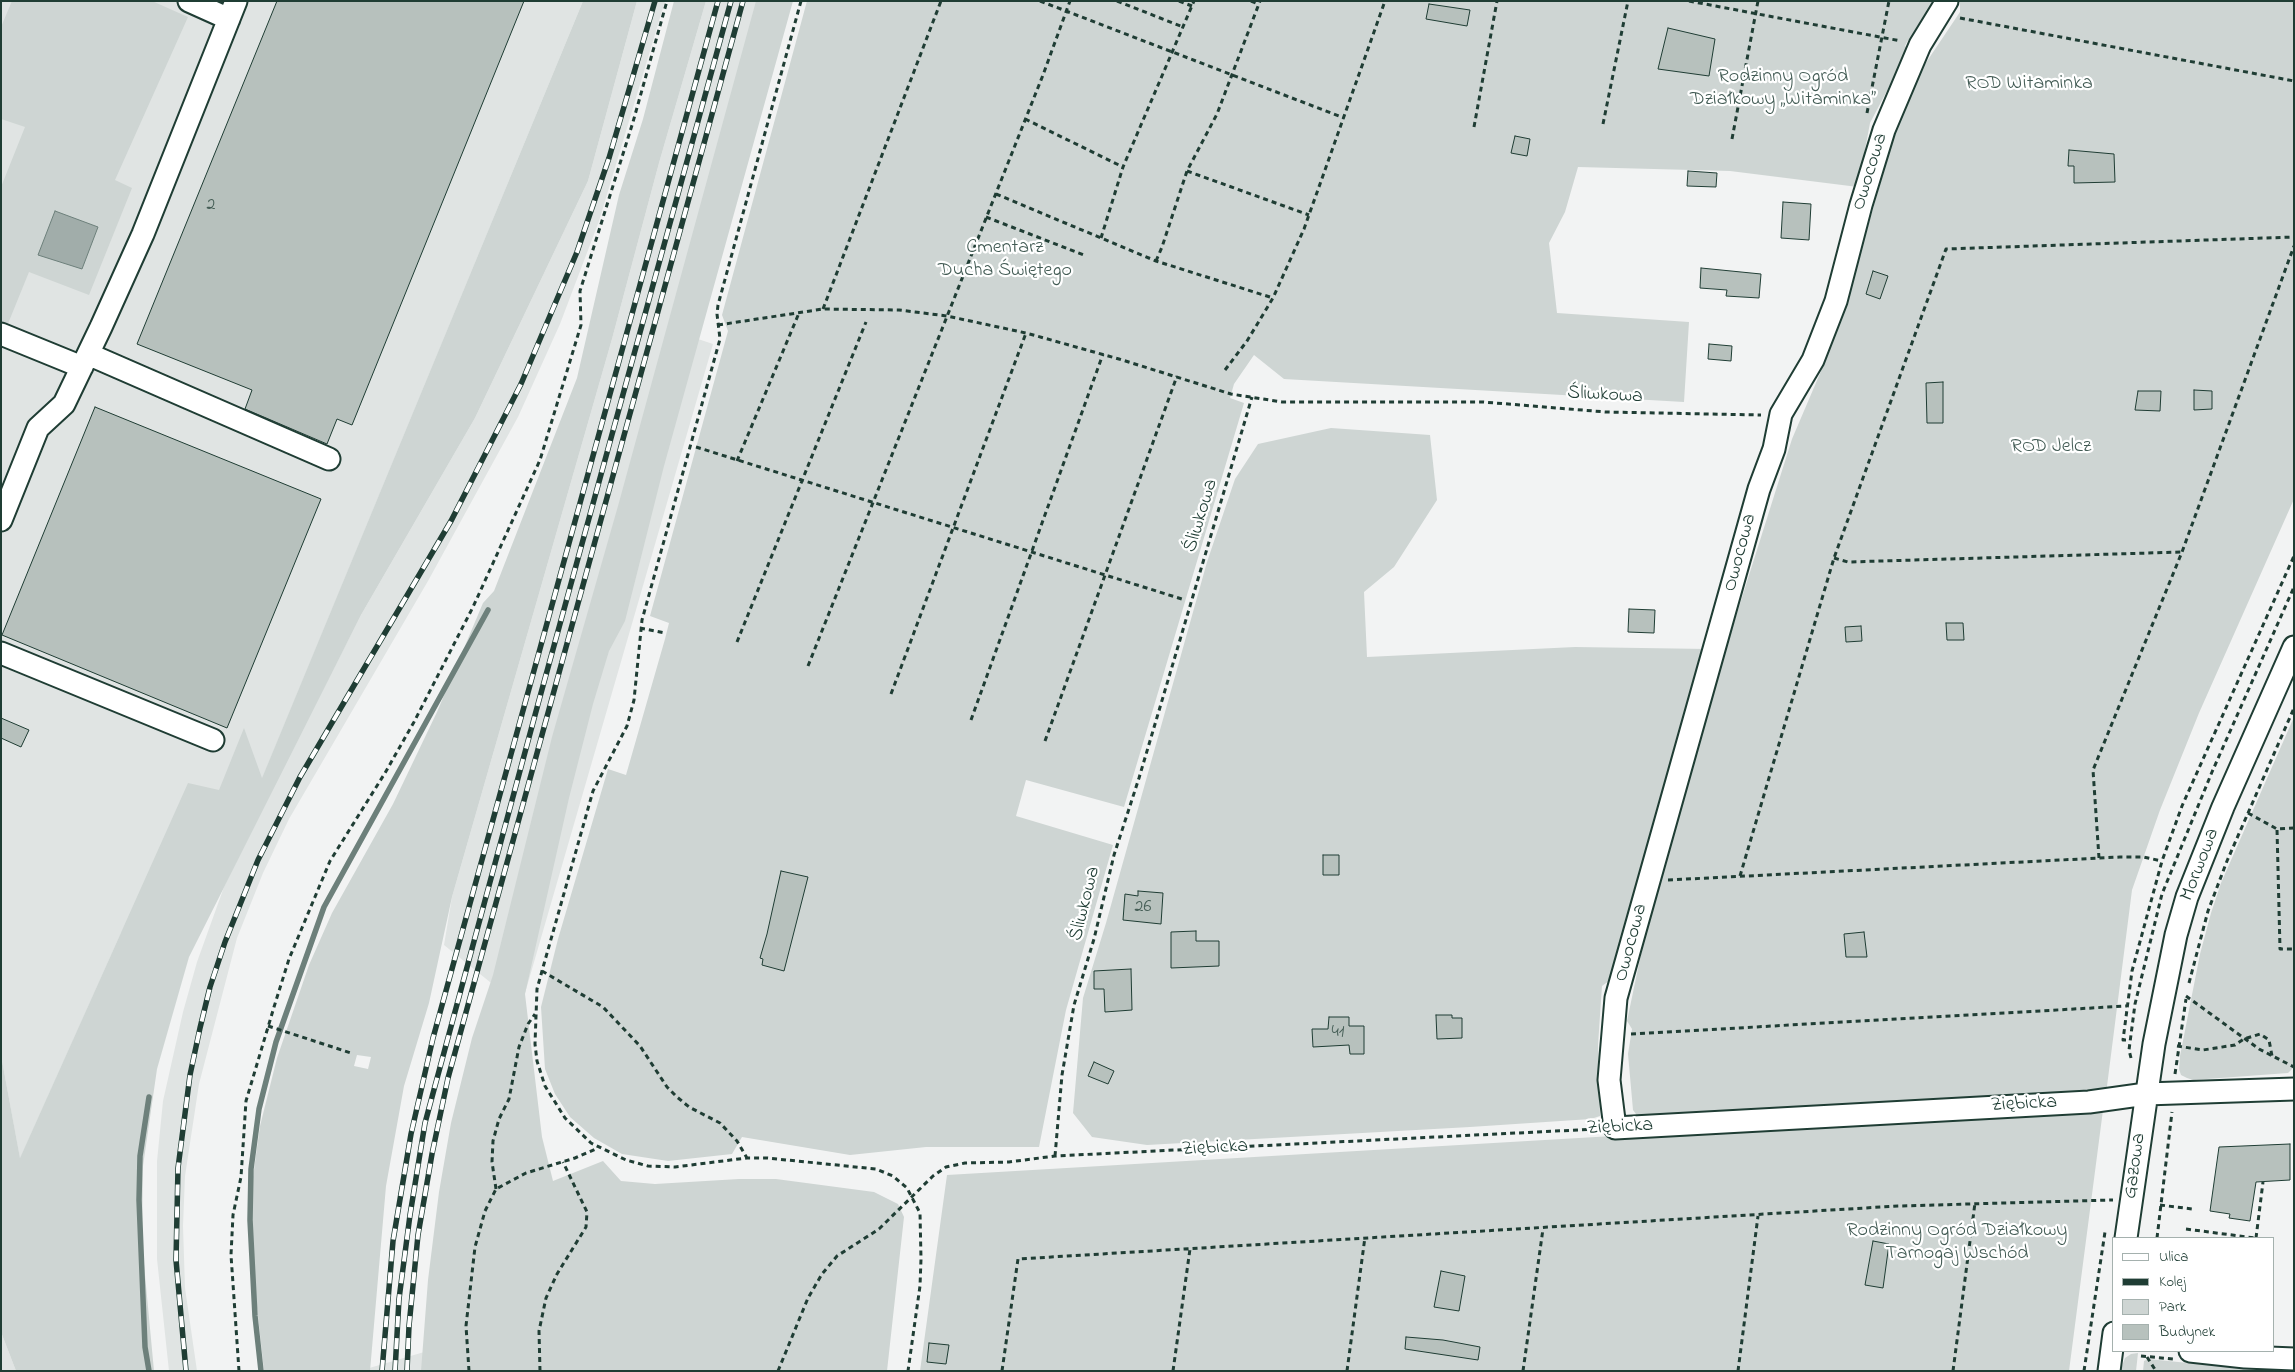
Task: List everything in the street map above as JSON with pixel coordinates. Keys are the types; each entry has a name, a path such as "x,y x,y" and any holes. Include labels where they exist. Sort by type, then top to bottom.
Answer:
{"street":[{"path":"1,520 38,428 64,404 143,234 233,10 189,1"},
{"name":"Owocowa","path":"1615,1128 1609,1080 1616,998 1759,488 1774,449 1781,414 1813,360 1836,301 1860,205 1884,130 1920,46 1952,9"},
{"path":"1,334 85,361 329,459"},
{"name":"Morwowa","path":"2146,1094 2166,975 2187,898 2224,807 2294,647"},
{"path":"1,653 213,740"},
{"name":"Ziębicka","path":"1615,1128 2089,1102 2146,1094 2294,1089"},
{"name":"Gazowa","path":"2126,1237 2146,1094"},
{"path":"2109,1371 2112,1348"},
{"path":"2199,1352 2245,1357 2294,1359"}],"path":[{"path":"239,1371 231,1255 233,1214 241,1177 246,1101 268,1026 289,959 330,861 385,773 414,722 473,607 540,460 580,325 580,290 630,132 667,1"},
{"path":"801,1 718,306 718,324 721,337 640,628 634,700 627,726 593,791 542,970 537,990 535,1044 537,1061 550,1096 571,1126 598,1148 626,1160 660,1167 747,1158 876,1169 893,1176 907,1188 920,1213 921,1258 920,1286 908,1371"},
{"path":"823,309 941,1"},
{"path":"1040,1 1344,118"},
{"path":"808,666 1043,75 1070,1"},
{"path":"1117,1 1183,27"},
{"path":"1180,1 1192,6"},
{"path":"1100,238 1123,167 1194,1"},
{"path":"1156,261 1187,171 1217,114 1259,3 1251,1"},
{"path":"1225,370 1247,341 1273,298 1309,215 1385,1"},
{"path":"1474,127 1497,1"},
{"path":"1603,124 1628,1"},
{"path":"1688,1 1907,42"},
{"path":"1732,139 1758,1"},
{"path":"1866,121 1889,1"},
{"path":"1952,9 2294,81"},
{"path":"1025,119 1123,167"},
{"path":"1187,171 1309,215"},
{"path":"996,194 1156,261 1273,298"},
{"path":"986,217 1084,255"},
{"path":"1740,876 1834,558 1946,249 2294,237"},
{"path":"2099,858 2094,770 2182,552 2294,246"},
{"path":"718,324 823,309 899,310 947,316 1026,333 1177,376 1231,394 1252,397"},
{"path":"737,462 799,312"},
{"path":"737,642 866,322"},
{"path":"891,694 1026,333"},
{"path":"971,720 1103,354"},
{"path":"1045,741 1177,376"},
{"name":"Śliwkowa","path":"1055,1156 1062,1075 1074,1005 1094,938 1114,855 1139,778 1252,397 1282,402 1483,402 1606,412 1781,414"},
{"path":"696,447 737,462 802,479 1104,576 1185,600"},
{"path":"1834,558 1848,562 2182,552"},
{"path":"2126,1040 2123,1040 2132,971 2162,861 2182,806 2294,556"},
{"path":"2129,1050 2143,967 2162,894 2208,780 2294,587"},
{"path":"640,628 665,633"},
{"path":"2175,1079 2177,1046 2186,996 2196,950 2208,911 2294,708"},
{"path":"2248,813 2277,829 2294,828"},
{"path":"2277,829 2280,949 2294,948"},
{"path":"1660,881 2099,858 2143,857 2162,861"},
{"path":"542,970 603,1006 640,1046 667,1087 676,1097 720,1123 737,1141 747,1158"},
{"path":"2186,996 2244,1039 2294,1067"},
{"path":"1632,1034 2127,1006"},
{"path":"469,1371 466,1326 475,1247 485,1211 496,1189 492,1162 493,1141 499,1119 509,1099 519,1047 528,1024 535,1014"},
{"path":"268,1026 351,1053"},
{"path":"2177,1046 2203,1050 2235,1045 2244,1039 2260,1034 2269,1040 2272,1056"},
{"path":"2157,1237 2173,1106"},
{"name":"Ziębicka","path":"913,1197 933,1176 946,1167 965,1163 1009,1162 1055,1156 1615,1128"},
{"path":"496,1189 526,1173 563,1162 598,1148"},
{"path":"540,1371 539,1331 546,1298 557,1274 586,1227 587,1212 563,1162"},
{"path":"2256,1237 2263,1182"},
{"path":"778,1371 808,1298 822,1274 836,1256 868,1236 899,1212 913,1197"},
{"path":"1002,1371 1018,1259 1366,1237 1975,1203 2091,1199"},
{"path":"2111,1208 2113,1200"},
{"path":"1953,1371 1975,1203"},
{"path":"2160,1205 2192,1209"},
{"path":"1738,1371 1758,1216"},
{"path":"2084,1371 2106,1225"},
{"path":"1522,1371 1543,1228"},
{"path":"2186,1229 2248,1237"},
{"path":"1348,1371 1366,1237"},
{"path":"1173,1371 1190,1249"},
{"path":"2147,1356 2156,1371"}],"shaded area":[{"path":"1,1 583,1 262,779 121,933 20,1159 1,1055"},
{"path":"637,1 665,1 599,221 560,324 518,417 428,581 289,819 263,873 237,938 199,1084 185,1176 183,1226 185,1288 197,1371 169,1371 157,1259 157,1161 163,1101 183,1012 197,962 224,887 266,800 361,615 475,418 588,181"},
{"path":"706,1 787,1 695,338 713,344 521,1007 444,945 452,897 612,339 659,163"},
{"path":"55,211 98,227 82,269 38,255"},
{"path":"1,1332 16,1371 1,1371"},
{"path":"438,1348 440,1371 359,1371"}],"green space":[{"path":"12,1 152,1 188,17 115,180 132,188 89,295 29,272 5,331 1,329 1,187 25,127 1,119 1,27"},
{"path":"583,1 637,1 588,181 475,418 361,615 189,957 157,1069 143,1166 142,1243 154,1371 16,1371 1,1332 1,1055 20,1158 188,783 219,790 244,728 262,778"},
{"path":"674,1 706,1 659,163 612,339 452,897 429,1003 404,1086 386,1186 370,1371 264,1371 252,1262 252,1184 260,1126 277,1058 309,965 332,913 393,804 437,712 483,603 494,591 577,378 619,195 643,119","holes":["357,1055 371,1057 368,1069 354,1066"]},
{"path":"756,1 793,1 664,466 625,621 609,651 593,704 569,798 525,994 542,1137 553,1181 603,1161 621,1181 655,1184 739,1179 776,1179 874,1192 898,1204 904,1217 887,1371 421,1371 428,1280 439,1192 451,1123 472,1038 493,975 552,737 618,506"},
{"path":"807,1 1935,1 1914,39 1909,39 1907,42 1905,46 1909,49 1870,123 1858,187 1730,171 1578,167 1565,212 1549,243 1557,313 1689,322 1684,402 1284,379 1254,355 1234,384 1230,398 1244,403 1124,807 1026,780 1016,816 1113,845 1066,1010 1039,1147 926,1147 850,1155 742,1137 732,1154 668,1161 622,1154 594,1138 570,1117 555,1094 545,1069 541,1007 558,939 608,769 626,775 665,639 669,623 650,616 728,331 722,315"},
{"name":"ROD Jelcz","path":"1960,1 2294,1 2294,499 2199,713 2160,810 2132,890 2106,1094 1641,1121 1633,1110 1628,1054 1632,1029 1627,1021 1645,935 1699,743 1732,629 1792,439 1827,357 1851,285 1907,91 1960,12"},
{"path":"1331,428 1430,435 1437,500 1394,567 1364,592 1367,657 1575,647 1708,649 1613,978 1602,986 1598,1045 1600,1116 1591,1119 1470,1127 1147,1145 1092,1137 1073,1113 1083,998 1106,923 1207,562 1235,479 1258,444"},
{"path":"2294,717 2294,1067 2288,1073 2193,1080 2181,1075 2179,1069 2180,1056 2200,954 2211,913 2221,883"},
{"name":"Rodzinny Ogród Działkowy Tarnogaj Wschód","path":"2103,1110 2069,1371 920,1371 947,1175 1630,1135"},
{"path":"2138,1353 2136,1371 2120,1371 2125,1358 2131,1354"},
{"path":"2148,1359 2259,1370 2143,1371 2144,1361"}],"building":[{"path":"277,1 524,1 352,425 337,419 327,444 245,409 252,390 137,344"},
{"path":"1429,4 1470,10 1467,26 1426,19"},
{"path":"1668,28 1715,39 1709,76 1658,69"},
{"path":"1515,136 1530,139 1527,156 1511,153"},
{"path":"2069,150 2114,154 2115,182 2074,183 2074,166 2068,166"},
{"path":"1688,171 1717,173 1716,187 1687,186"},
{"path":"1783,202 1811,204 1809,240 1781,238"},
{"path":"1701,268 1761,274 1759,298 1726,296 1727,290 1700,288"},
{"path":"1873,271 1888,276 1880,299 1866,294"},
{"path":"1709,344 1732,346 1731,361 1708,359"},
{"path":"1943,382 1943,423 1927,423 1926,383"},
{"path":"2194,390 2212,391 2212,409 2194,410"},
{"path":"2138,391 2161,391 2160,411 2135,410"},
{"path":"95,407 321,499 227,728 2,635"},
{"path":"1629,609 1655,610 1654,633 1628,632"},
{"path":"1946,623 1963,623 1964,640 1947,640"},
{"path":"1861,626 1862,641 1846,642 1845,627"},
{"path":"1,718 29,730 21,747 1,738"},
{"path":"1323,855 1339,855 1339,875 1323,875"},
{"path":"781,871 808,877 784,971 762,965 763,959 760,958"},
{"path":"1138,891 1163,893 1161,924 1123,920 1125,894 1138,896"},
{"path":"1196,931 1196,941 1219,941 1219,966 1171,968 1171,932"},
{"path":"1864,932 1867,957 1846,957 1844,934"},
{"path":"1131,969 1132,1010 1105,1012 1104,989 1094,989 1094,971"},
{"path":"1436,1015 1452,1015 1452,1018 1462,1018 1462,1038 1437,1039"},
{"path":"1329,1017 1349,1017 1349,1026 1364,1026 1364,1054 1350,1054 1349,1045 1313,1047 1312,1029 1328,1029"},
{"path":"1094,1062 1114,1071 1108,1084 1088,1076"},
{"path":"2290,1144 2290,1180 2256,1182 2250,1221 2229,1218 2230,1214 2210,1211 2219,1147"},
{"path":"1873,1241 1889,1244 1883,1288 1865,1285"},
{"path":"1441,1271 1465,1276 1459,1311 1434,1307"},
{"path":"1406,1337 1443,1340 1480,1347 1478,1360 1405,1349"},
{"path":"929,1343 949,1345 946,1364 927,1362"}],"waterway":[{"path":"261,1371 255,1316 250,1220 251,1169 259,1109 276,1042 324,907 488,610"},
{"path":"149,1097 140,1156 139,1200 145,1347 149,1371"}],"railway":[{"path":"186,1371 176,1260 178,1168 190,1075 210,987 225,942 258,860 300,777 451,521 521,384 577,252 609,158 655,1"},
{"path":"382,1371 393,1241 411,1134 433,1038 718,1"},
{"path":"395,1371 399,1299 425,1123 731,1"},
{"path":"407,1371 409,1326 418,1235 448,1078 743,1"}],"park label":[{"name":"ROD Witaminka","path":"2029,85"},
{"name":"Rodzinny Ogród Działkowy „Witaminka”","path":"1783,90"},
{"name":"Cmentarz Ducha Świętego","path":"1005,260"}]}
